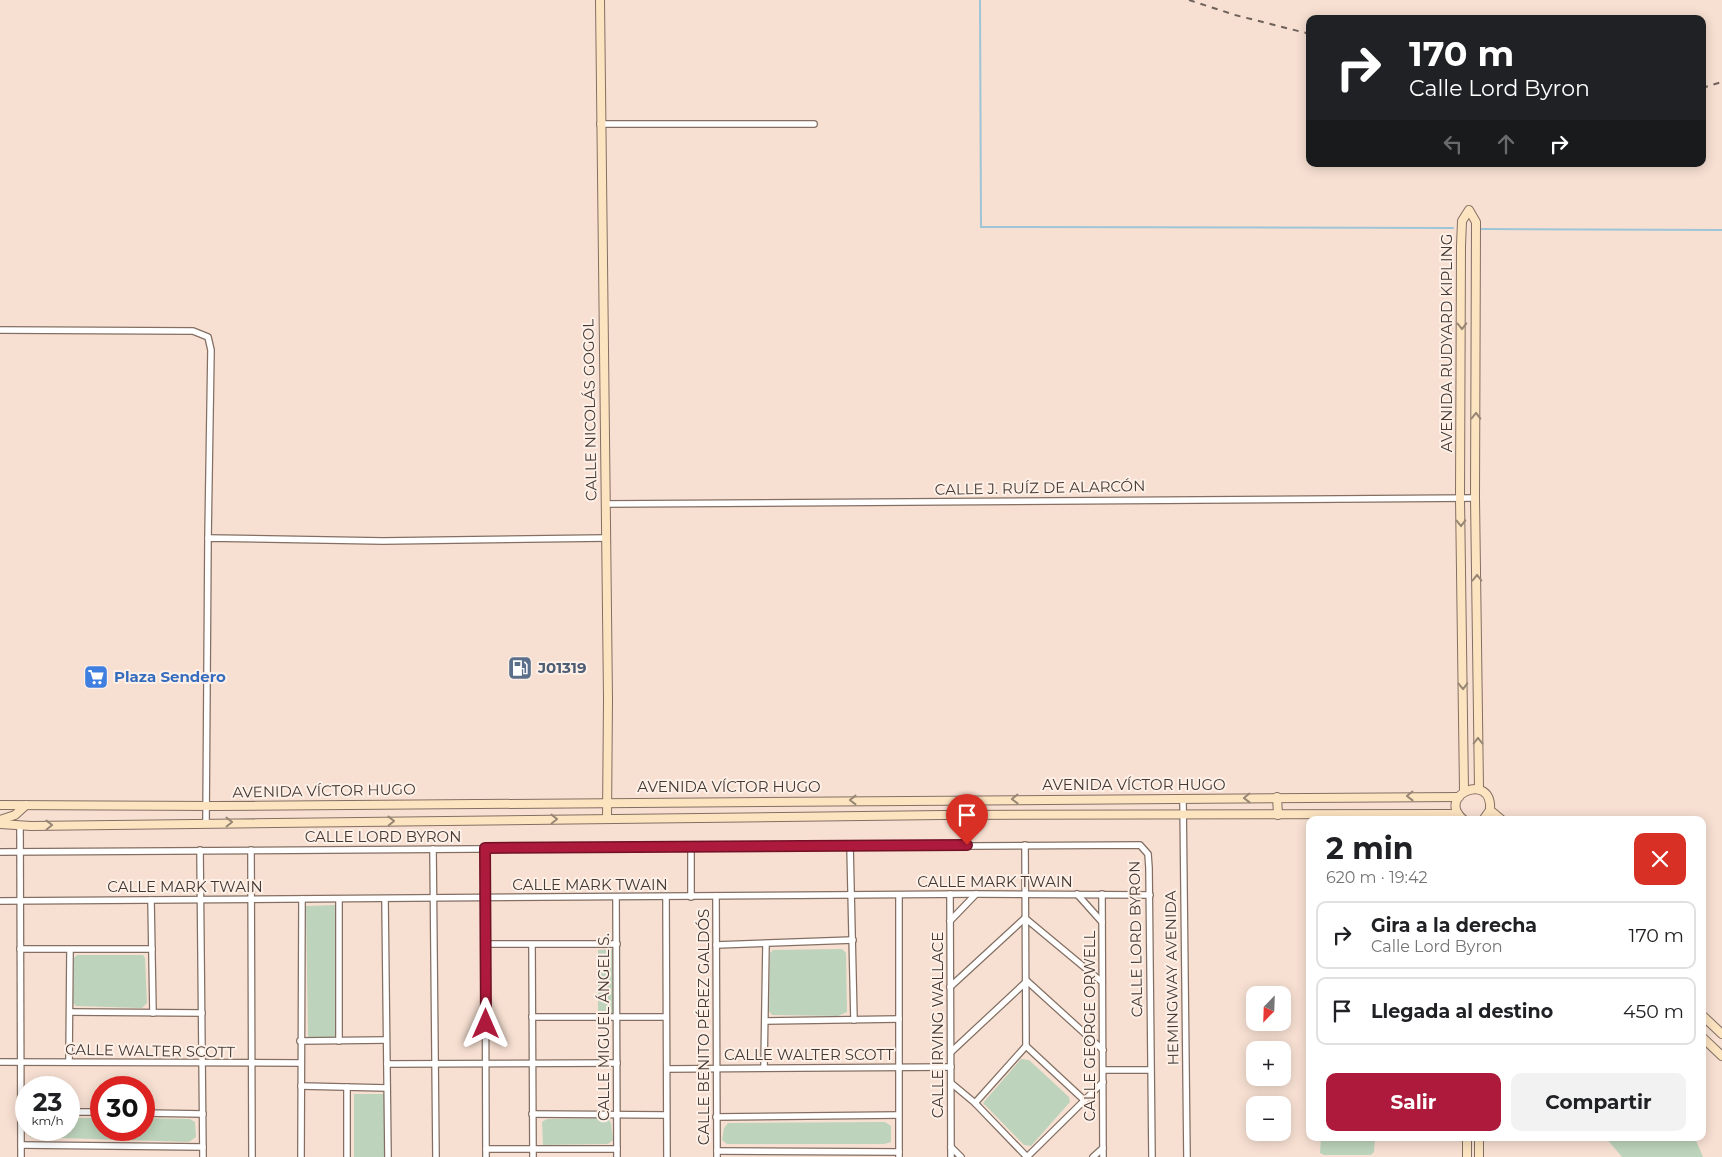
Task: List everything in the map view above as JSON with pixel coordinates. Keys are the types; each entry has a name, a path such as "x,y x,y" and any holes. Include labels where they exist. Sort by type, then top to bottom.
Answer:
{"street":[{"name":"CALLE NICOLÁS GOGOL","path":"600,0 607,819"},
{"path":"600,124 814,124"},
{"name":"AVENIDA RUDYARD KIPLING","path":"1461,816 1456,806 1461,794 1461,246 1462,221 1469,210 1476,222 1475,498 1479,789"},
{"path":"1461,246 1475,246"},
{"path":"0,330 194,331 208,337 211,350 206,823"},
{"name":"CALLE J. RUÍZ DE ALARCÓN","path":"605,504 1475,498"},
{"path":"208,538 383,540 606,538"},
{"path":"1479,789 1489,799 1490,810 1486,816"},
{"name":"AVENIDA VÍCTOR HUGO","path":"0,805 1183,799 1461,794 1479,789"},
{"path":"1277,797 1278,815"},
{"name":"HEMINGWAY AVENIDA","path":"1183,799 1187,1157"},
{"path":"0,822 15,814 26,805"},
{"path":"1490,810 1497,816"},
{"name":"AVENIDA VÍCTOR HUGO","path":"0,822 20,825 1182,815 1370,816"},
{"path":"20,825 21,1076"},
{"path":"975,1103 1026,1046 1025,845"},
{"name":"CALLE LORD BYRON","path":"0,852 1140,845 1148,854 1150,895 1152,1157"},
{"path":"850,846 854,1020"},
{"path":"691,847 691,897"},
{"path":"485,848 486,1157"},
{"path":"433,849 436,1157"},
{"path":"200,850 203,1157"},
{"path":"251,850 252,1157"},
{"name":"CALLE MARK TWAIN","path":"0,901 950,894 1150,895"},
{"name":"CALLE IRVING WALLACE","path":"950,894 951,1157"},
{"path":"950,921 976,894"},
{"path":"1076,894 1102,922"},
{"name":"CALLE GEORGE ORWELL","path":"1102,894 1103,1157"},
{"path":"717,1154 899,1154 899,895"},
{"name":"CALLE BENITO PÉREZ GALDÓS","path":"716,896 717,1154"},
{"name":"CALLE MIGUEL ÁNGEL S.","path":"616,897 616,1157"},
{"path":"666,897 667,1157"},
{"path":"301,1157 302,899"},
{"path":"339,899 339,1041"},
{"path":"385,899 388,1157"},
{"path":"152,900 153,1013"},
{"path":"1025,918 1102,982"},
{"path":"950,987 1025,918"},
{"path":"716,945 853,940"},
{"path":"485,944 617,944"},
{"path":"764,1068 766,944"},
{"path":"532,945 533,1157"},
{"path":"20,949 152,949"},
{"path":"69,1062 70,950"},
{"path":"1027,981 1102,1050"},
{"path":"951,1052 1027,981"},
{"path":"70,1012 202,1013"},
{"path":"532,1017 666,1017"},
{"path":"765,1021 899,1019"},
{"path":"1706,1019 1722,1034"},
{"path":"300,1041 386,1040"},
{"path":"1706,1041 1722,1056"},
{"path":"1026,1046 1083,1099"},
{"name":"CALLE WALTER SCOTT","path":"0,1062 252,1065 300,1063"},
{"path":"387,1064 617,1063"},
{"name":"CALLE WALTER SCOTT","path":"667,1069 951,1067"},
{"path":"1103,1070 1150,1070"},
{"path":"951,1083 975,1103 1027,1157 1083,1099 1103,1082"},
{"path":"301,1086 387,1088"},
{"path":"347,1087 347,1157"},
{"path":"155,1113 203,1114"},
{"path":"532,1114 666,1115"},
{"path":"716,1117 898,1115"},
{"path":"22,1141 22,1157"},
{"path":"1466,1141 1467,1157"},
{"path":"1479,1141 1479,1157"},
{"path":"22,1145 203,1147"},
{"path":"951,1147 961,1157"},
{"path":"1093,1157 1103,1148"},
{"path":"486,1149 616,1149"}],"green space":[{"path":"336,905 337,1038 308,1037 306,906"},
{"path":"614,949 615,1013 598,1013 598,950"},
{"path":"842,949 846,953 847,1012 838,1016 772,1015 769,1011 770,953 773,950"},
{"path":"77,955 143,955 145,958 147,1003 142,1008 76,1006 73,1003 74,958"},
{"path":"1021,1059 1029,1060 1069,1097 1070,1102 1031,1146 1024,1145 983,1103"},
{"path":"354,1094 384,1094 384,1157 354,1157"},
{"path":"80,1118 90,1118 90,1139 80,1139"},
{"path":"155,1118 190,1119 195,1122 196,1137 189,1142 155,1141"},
{"path":"608,1118 611,1123 613,1140 608,1144 543,1145 542,1122 547,1119"},
{"path":"885,1122 891,1126 891,1142 884,1144 727,1144 722,1140 724,1128 728,1123"},
{"path":"1321,1141 1375,1141 1374,1152 1371,1155 1324,1155 1320,1153"},
{"path":"1609,1141 1696,1141 1703,1157 1622,1157"}],"waterway":[{"path":"980,0 981,227 1453,228"},
{"path":"1481,229 1722,230"}],"railway":[{"path":"1189,0 1235,15 1306,33"},
{"path":"1706,87 1722,82"}],"place":[{"name":"J01319","path":"520,668"},
{"name":"Plaza Sendero","path":"96,677"}],"route":[{"path":"486,1024 485,848 967,845"}]}
